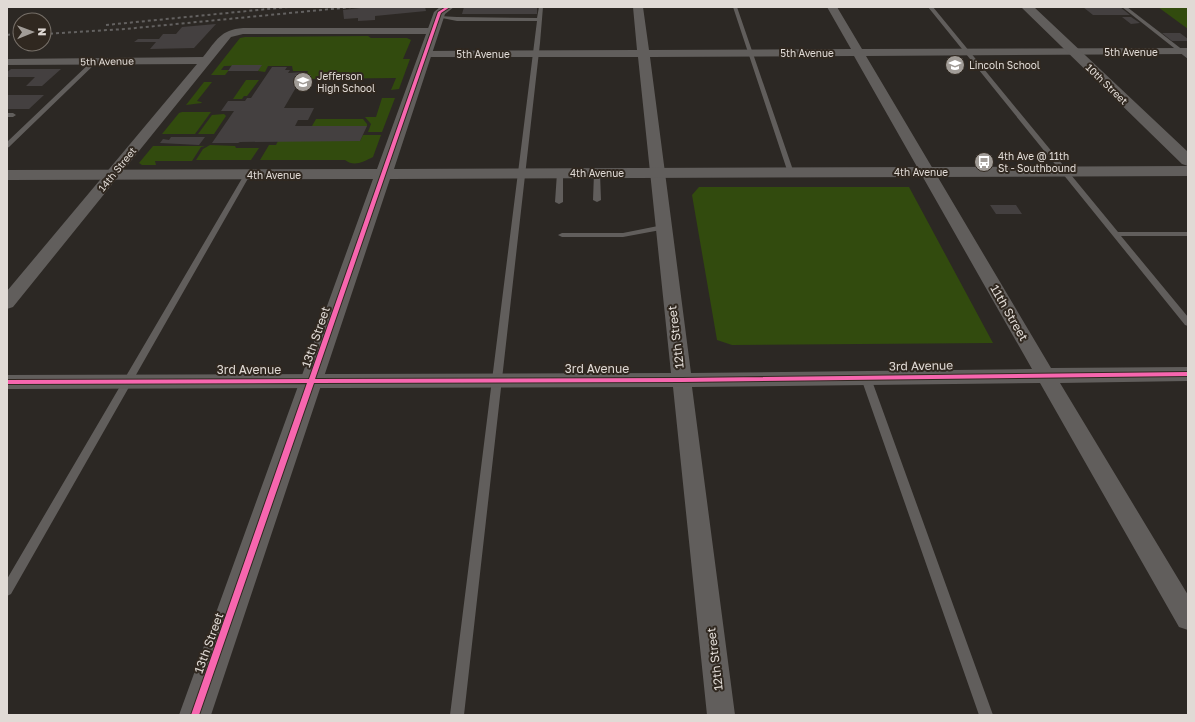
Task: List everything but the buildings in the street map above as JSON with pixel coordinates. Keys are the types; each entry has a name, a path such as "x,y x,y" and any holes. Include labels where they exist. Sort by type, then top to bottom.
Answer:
{"street":[{"name":"12th Street","path":"638,7 722,715"},
{"name":"11th Street","path":"832,7 1045,375 1188,618"},
{"name":"10th Street","path":"1027,7 1188,160"},
{"name":"13th Street","path":"195,715 441,11"},
{"name":"14th Street","path":"7,303 227,36 234,32 243,31 434,31"},
{"name":"5th Avenue","path":"426,54 859,52 1185,53"},
{"name":"5th Avenue","path":"7,62 206,60"},
{"name":"4th Avenue","path":"7,176 1188,171"},
{"name":"3rd Avenue","path":"7,382 682,380 1188,374"}],"lane":[{"path":"457,715 532,80 543,7"},
{"path":"735,7 791,173"},
{"path":"930,7 1066,171 1188,323"},
{"path":"1124,7 1185,53"},
{"path":"441,11 464,20 540,20"},
{"path":"7,146 95,61"},
{"path":"559,202 560,173"},
{"path":"597,173 597,200"},
{"path":"7,590 247,175"},
{"path":"562,235 623,235 663,227"},
{"path":"1116,234 1188,234"},
{"path":"866,378 986,715"}],"green space":[{"path":"1158,7 1188,7 1188,29"},
{"path":"368,36 371,38 407,38 411,40 403,59 410,59 399,89 391,90 396,78 305,79 308,71 293,71 292,66 268,66 265,72 258,71 261,65 224,66 221,70 229,70 225,75 211,75 240,38"},
{"path":"246,80 259,80 247,96 244,96 242,99 233,99"},
{"path":"204,82 212,82 197,101 202,103 186,105"},
{"path":"382,98 395,98 382,132 368,132 371,124 365,117 376,117"},
{"path":"211,112 195,134 162,134 179,113"},
{"path":"224,114 226,116 214,134 198,134 212,115"},
{"path":"316,119 363,119 367,126 312,126"},
{"path":"363,135 381,135 373,157 359,163 352,163 345,160 260,160 269,145 276,145 278,141 360,141"},
{"path":"210,145 235,146 236,148 259,148 251,160 196,160 203,149"},
{"path":"153,146 205,146 201,147 192,161 155,161 156,165 142,165 139,163"},
{"path":"699,187 909,187 993,343 732,345 717,340 692,195"}],"railway":[{"path":"106,25 288,7"},
{"path":"52,34 125,29 352,7"},
{"path":"7,35 12,34"}],"cycle path":[{"path":"195,715 440,12 448,7"},
{"path":"7,382 682,380 1188,374"}],"place":[{"name":"Lincoln School","path":"955,65"},
{"name":"Jefferson High School","path":"303,82"},
{"name":"4th Ave @ 11th St - Southbound","path":"984,162"}]}
